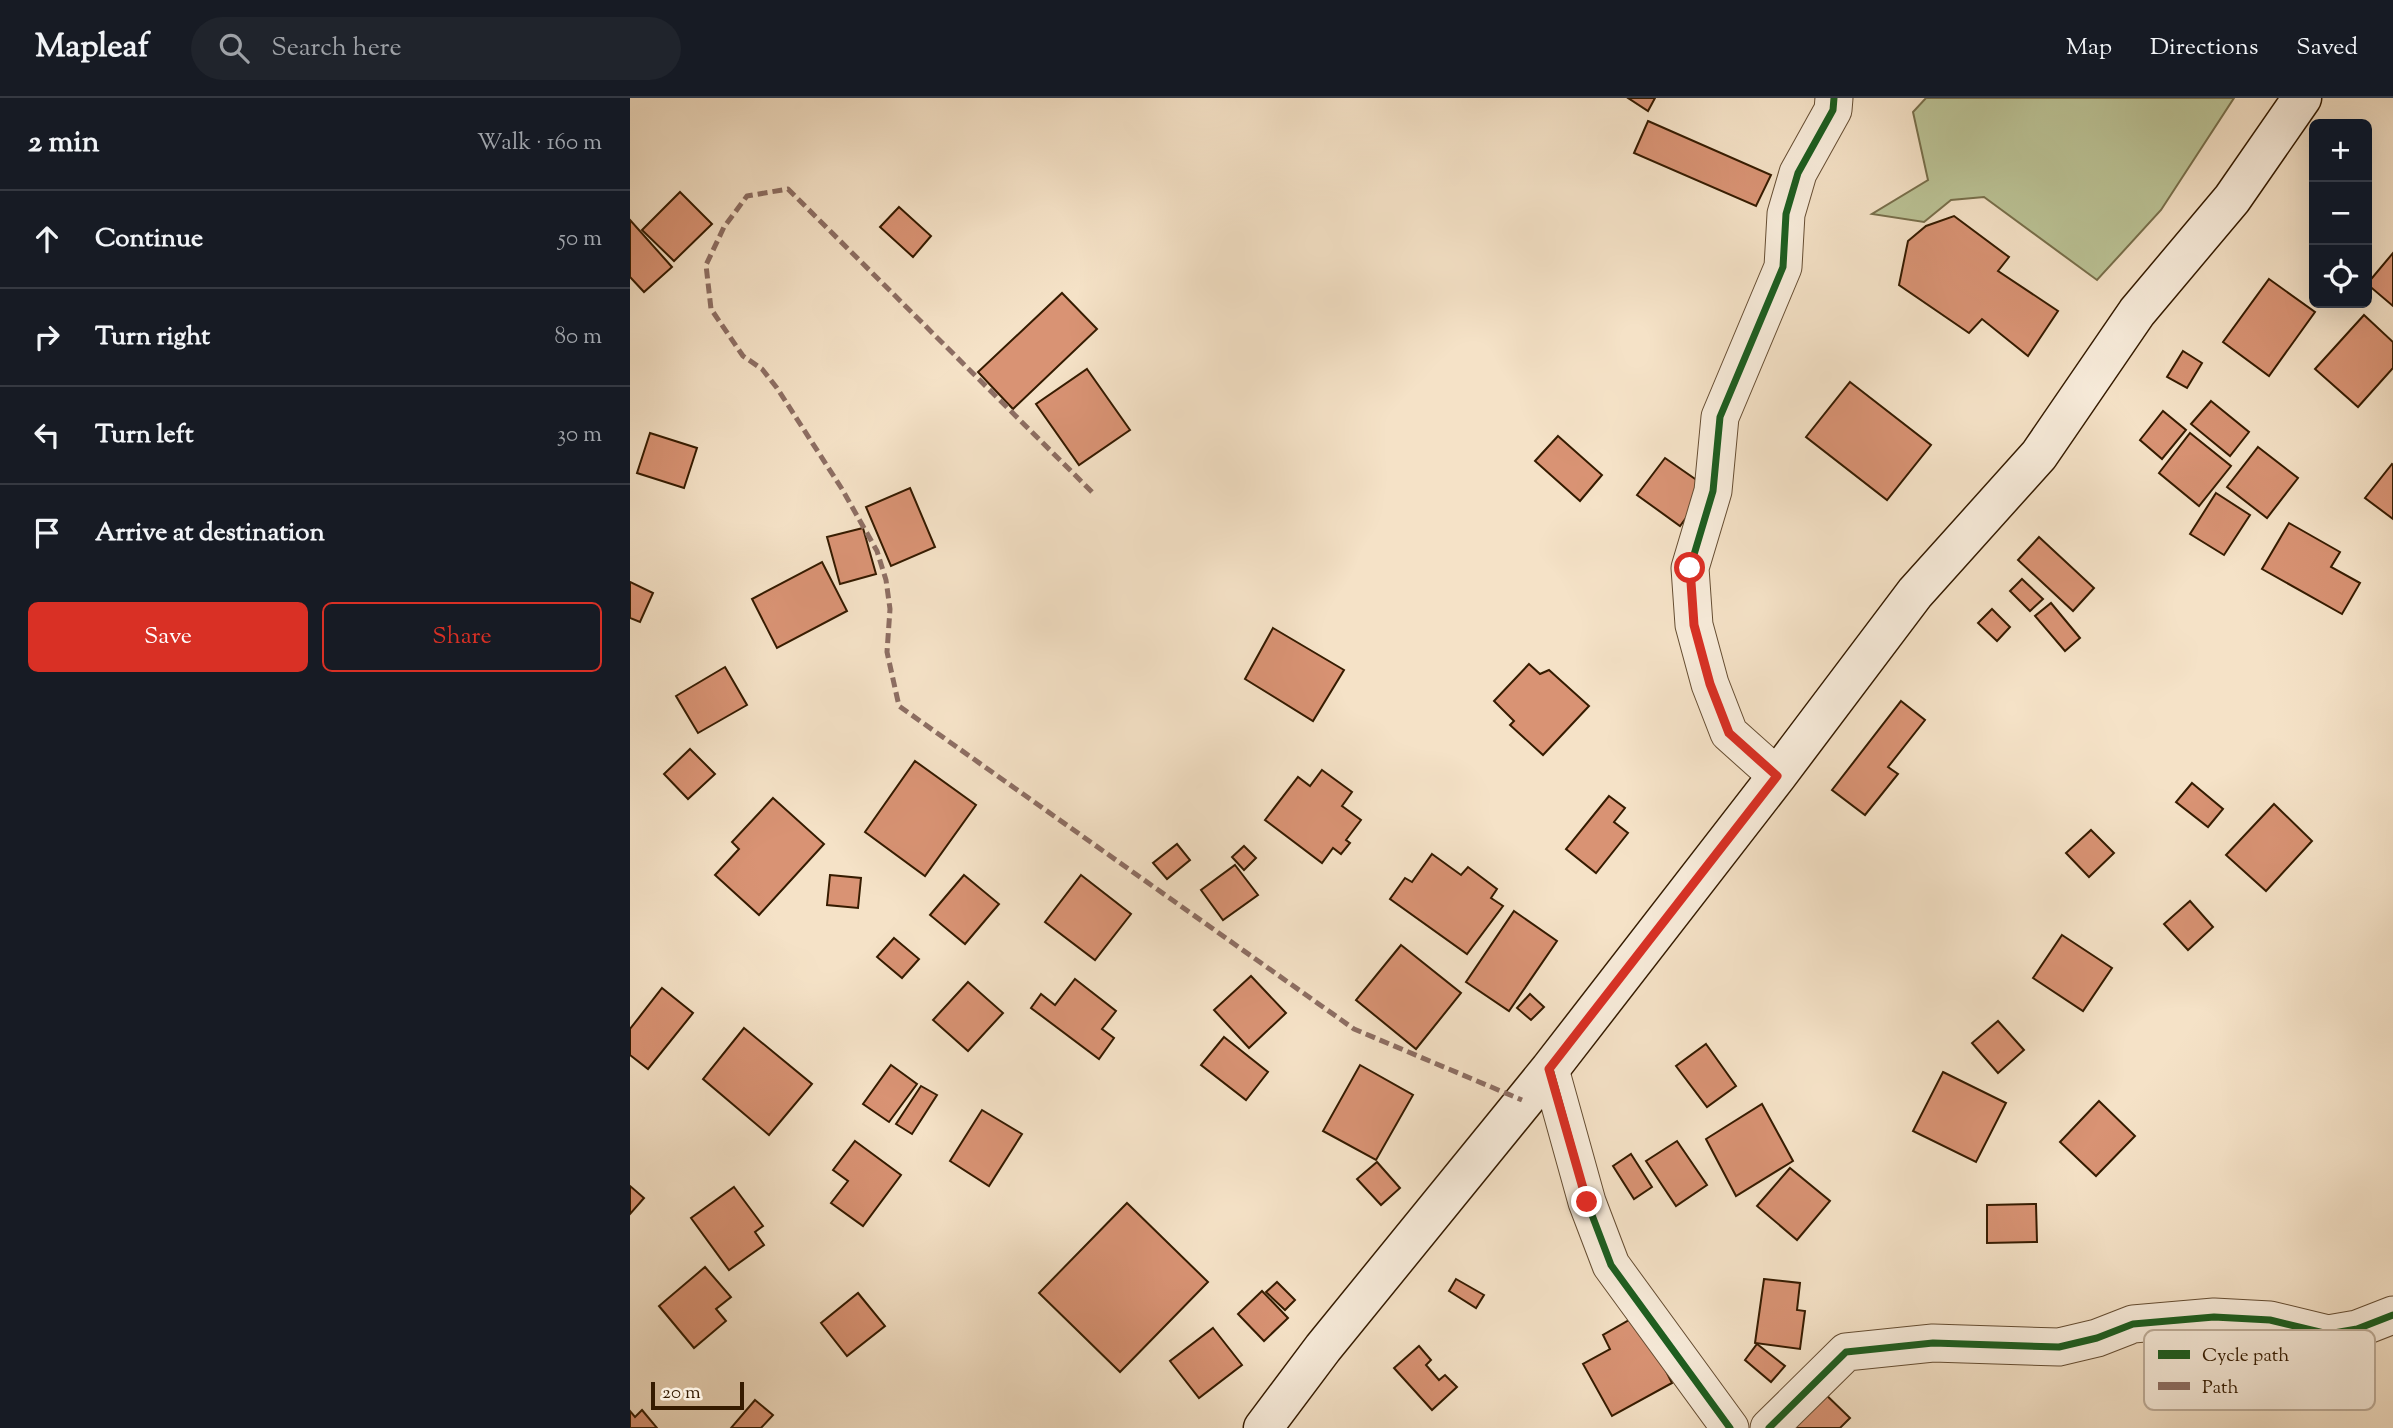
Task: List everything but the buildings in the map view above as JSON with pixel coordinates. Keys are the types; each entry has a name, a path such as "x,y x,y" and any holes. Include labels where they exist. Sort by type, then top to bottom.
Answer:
{"main road":[{"path":"1263,1428 1332,1337 1549,1069 1777,776 1915,593 2039,455 2137,312 2232,199 2302,98"}],"street":[{"path":"1777,776 1729,733 1710,684 1694,625 1690,568 1713,491 1720,417 1783,267 1786,214 1798,173 1833,110 1834,98"},
{"path":"1549,1069 1587,1202 1611,1265 1730,1428"},
{"path":"2351,1330 2393,1315"},
{"path":"1769,1428 1846,1352 1933,1343 2059,1347 2097,1338 2133,1324 2214,1317 2270,1320 2311,1330"}],"green space":[{"path":"1926,98 2234,98 2161,210 2097,280 1984,197 1951,200 1924,222 1872,214 1928,180 1913,112"}],"marked path":[{"path":"1092,492 788,189 747,196 724,227 706,265 711,309 743,356 762,369 777,388 842,489 877,551 886,580 890,609 887,652 899,706 1354,1029 1522,1100"}],"cycle path":[{"path":"1777,776 1729,733 1710,684 1694,625 1690,568 1713,491 1720,417 1783,267 1786,214 1798,173 1833,110 1834,98"},
{"path":"1550,1069 1587,1202 1611,1265 1730,1428"},
{"path":"2351,1330 2393,1315"},
{"path":"1769,1428 1846,1352 1933,1343 2059,1347 2097,1338 2133,1324 2214,1317 2270,1320 2311,1330"}],"route":[{"path":"1587,1202 1549,1069 1777,776 1729,733 1710,684 1694,625 1690,568"}]}
